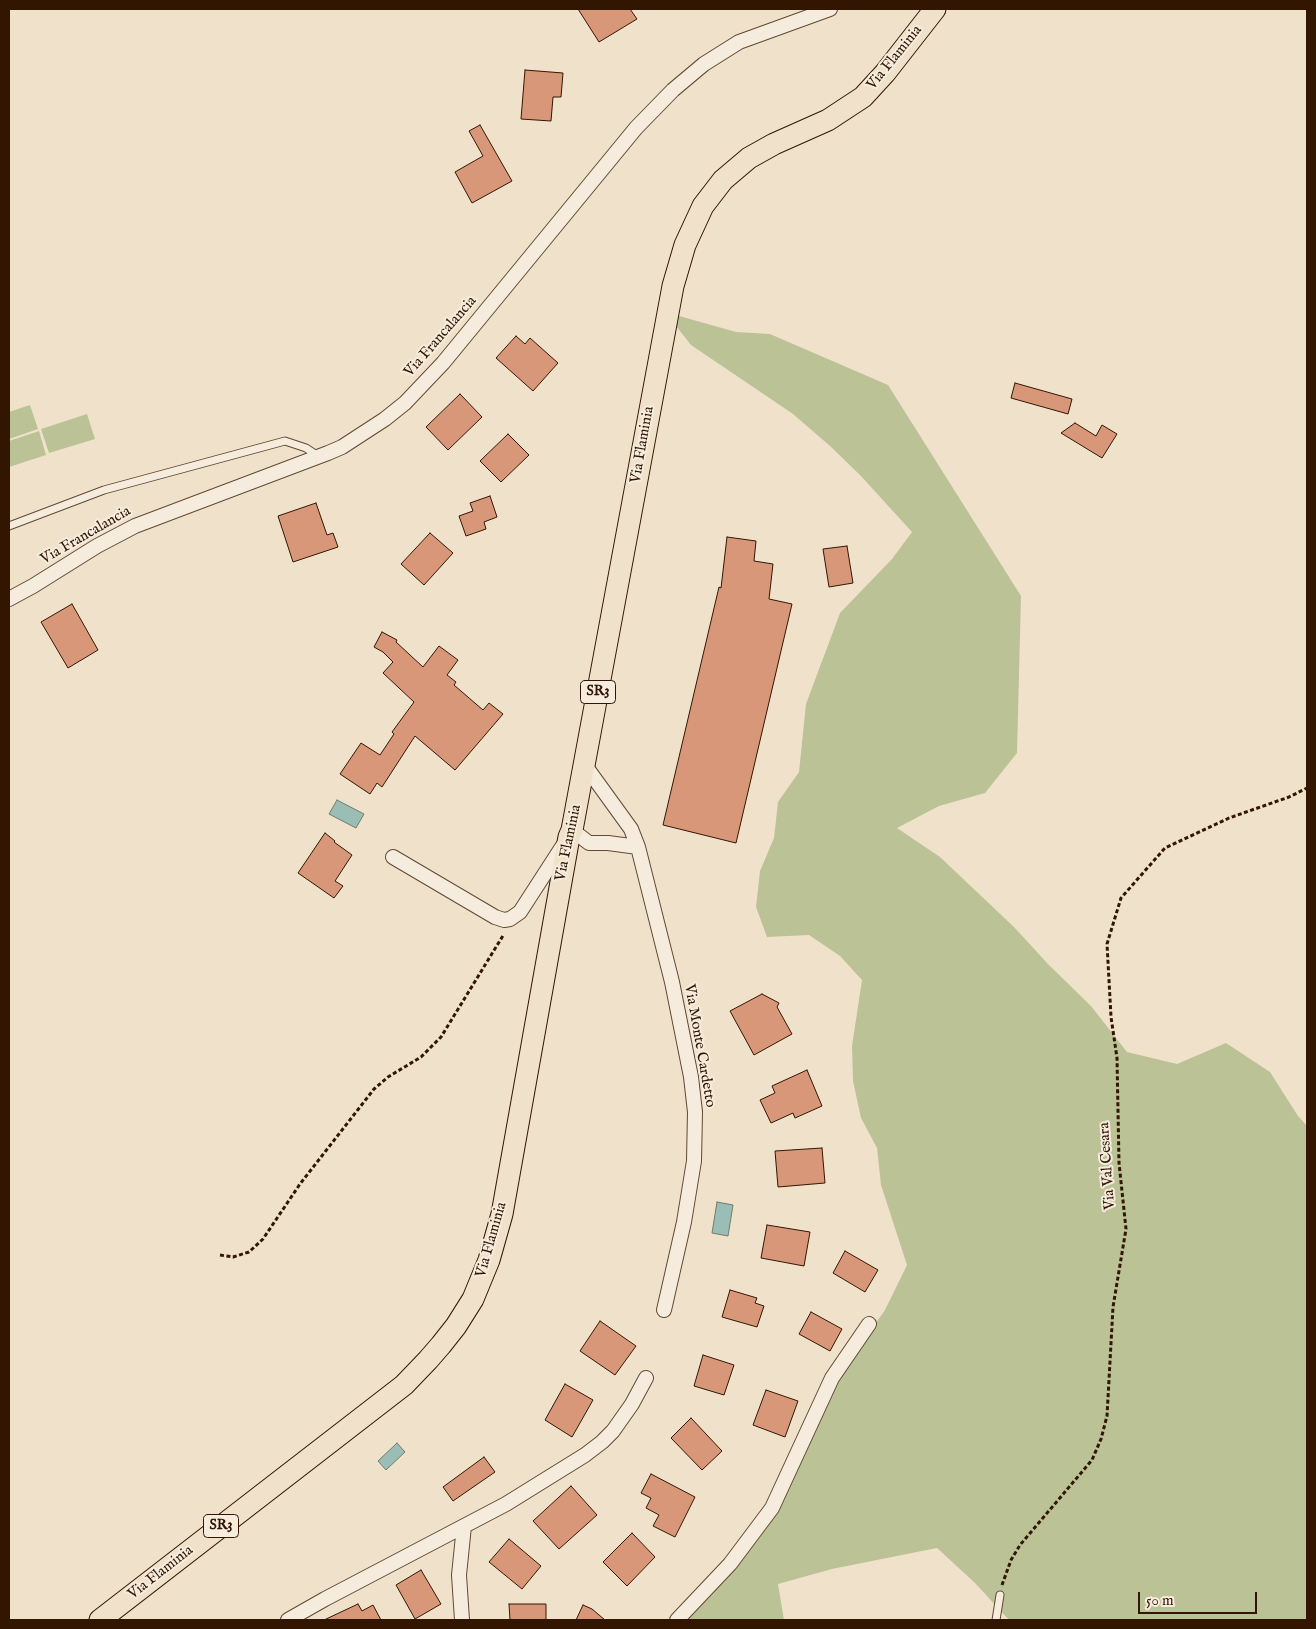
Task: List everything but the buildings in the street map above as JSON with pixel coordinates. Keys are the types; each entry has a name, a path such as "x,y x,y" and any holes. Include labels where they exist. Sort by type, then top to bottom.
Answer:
{"main road":[{"name":"Via Flaminia","path":"100,1620 404,1385 456,1326 469,1306 484,1274 502,1214 673,286 685,245 696,217 707,199 735,168 774,144 828,120 862,97 885,73 935,9"}],"street":[{"name":"Via Francalancia","path":"9,599 97,546 135,526 342,447 385,419 405,403 443,363 636,128 661,101 685,79 715,56 739,42 830,9"},
{"name":"Via Monte Cardetto","path":"584,764 632,833 638,847 680,1015 689,1064 695,1112 694,1161 684,1222 664,1310"},
{"path":"579,795 594,790 606,794"},
{"path":"393,857 495,918 504,920 515,916 522,908 571,834 589,843 608,843 638,847"},
{"path":"677,1620 730,1564 772,1508 832,1378 869,1324"},
{"path":"288,1620 464,1526 585,1455 613,1431 646,1378"},
{"path":"462,1620 459,1575 464,1526"}],"lane":[{"path":"9,526 104,490 286,441 306,448 318,457"},
{"path":"996,1620 1000,1595"}],"path":[{"name":"Via Val Cesara","path":"1000,1595 1007,1568 1020,1545 1092,1460 1101,1439 1107,1416 1113,1307 1126,1229 1119,1163 1117,1058 1111,1017 1107,944 1121,898 1166,848 1229,818 1289,797 1307,788"},
{"path":"220,1255 233,1256 249,1252 263,1240 300,1184 374,1089 388,1077 422,1057 441,1037 515,916"}],"green space":[{"path":"665,312 736,332 770,334 888,385 1021,596 1017,753 985,793 939,806 897,828 940,857 1014,927 1091,1006 1127,1052 1177,1064 1226,1043 1270,1072 1298,1116 1307,1126 1307,1620 1009,1620 975,1583 937,1548 832,1569 778,1584 784,1620 682,1620 779,1510 841,1372 885,1310 907,1265 881,1185 877,1148 861,1118 853,1081 852,1046 862,980 840,956 809,935 767,937 756,907 760,871 774,838 778,802 799,772 806,704 840,613 892,559 912,532 860,475 830,446 793,414 691,345"},
{"path":"30,405 38,429 9,439 9,412"},
{"path":"87,414 95,439 49,453 41,429"},
{"path":"39,431 46,455 9,467 9,441"}],"water":[{"path":"337,800 364,814 356,828 329,814"},
{"path":"717,1202 733,1205 728,1236 712,1233"},
{"path":"397,1443 405,1452 386,1470 378,1461"}]}
